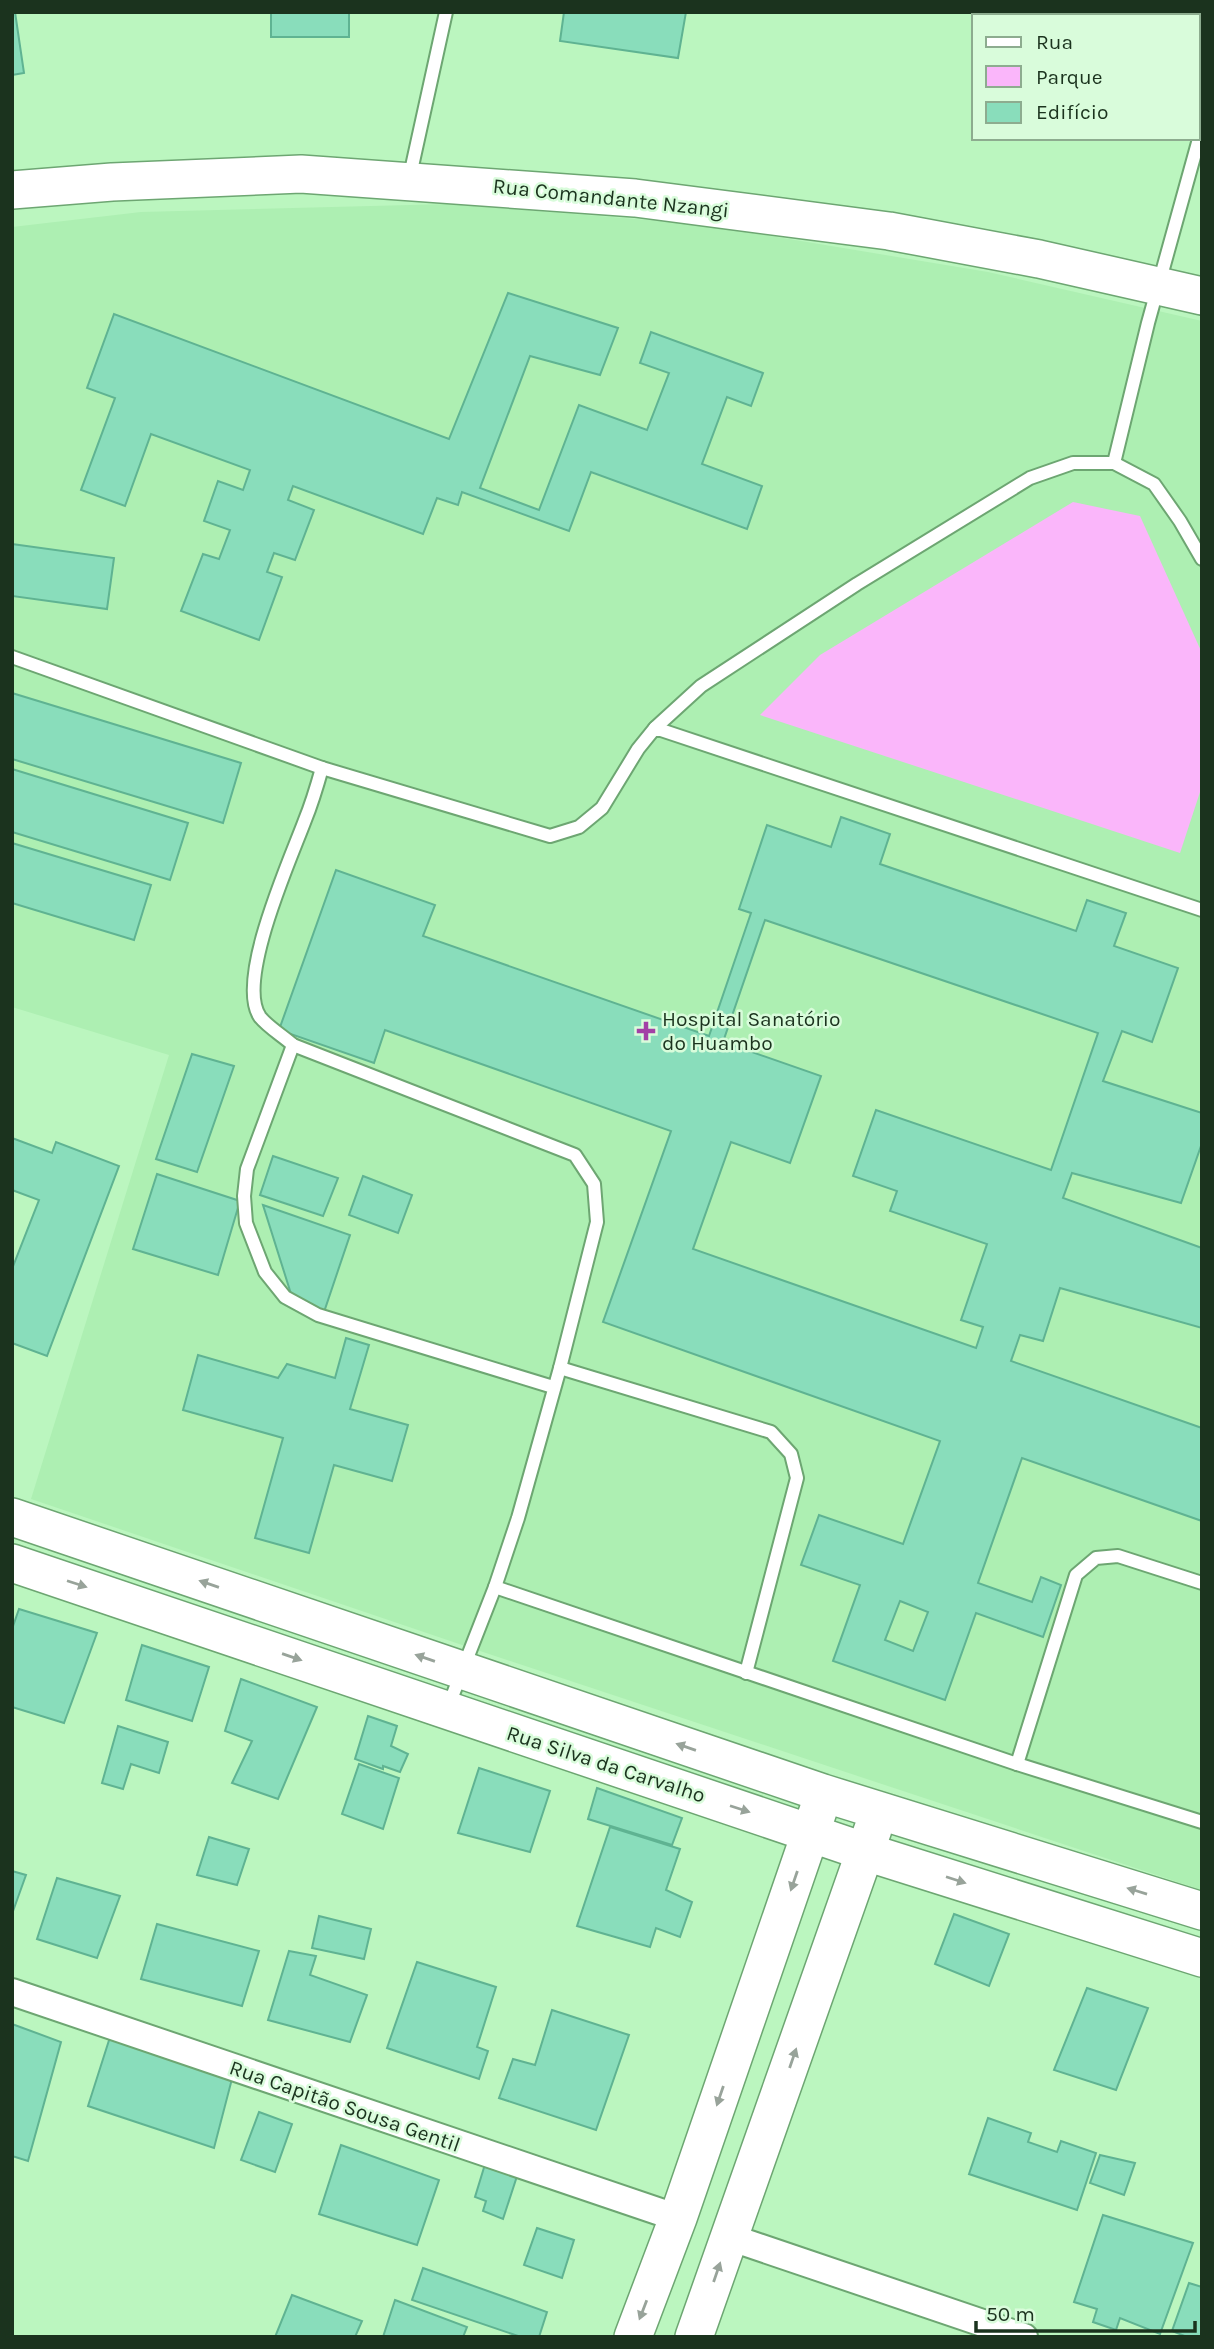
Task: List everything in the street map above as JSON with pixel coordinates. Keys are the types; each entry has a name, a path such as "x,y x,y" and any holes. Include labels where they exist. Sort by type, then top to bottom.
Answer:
{"street":[{"name":"Rua Comandante Nzangi","path":"12,190 111,182 301,174 635,198 889,231 1039,259 1202,296"},
{"name":"Rua Silva da Carvalho","path":"12,1517 823,1793 1202,1911"},
{"name":"Rua Silva da Carvalho","path":"12,1563 866,1852 1202,1958"},
{"path":"231,1636 245,1596"},
{"path":"633,2337 678,2218 823,1793"},
{"path":"694,2337 880,1811"},
{"name":"Rua Capitão Sousa Gentil","path":"12,1992 678,2218"},
{"path":"729,2237 1024,2337"}],"lane":[{"path":"409,180 446,12"},
{"path":"1114,463 1199,140"},
{"path":"12,657 322,768 550,836 579,827 602,807 638,749 655,728 701,686 867,578 1030,478 1073,463 1114,463 1154,484 1202,559"},
{"path":"655,728 1202,910"},
{"path":"322,768 306,818 281,877 263,935 253,984 259,1016 293,1045 575,1155 594,1184 597,1222 560,1368 518,1518 495,1587 447,1711"},
{"path":"293,1045 247,1169 244,1196 246,1223 265,1272 285,1297 317,1315 553,1387"},
{"path":"560,1368 771,1432 791,1454 797,1478 746,1673"},
{"path":"1017,1765 1076,1575 1096,1559 1118,1556 1202,1583"},
{"path":"495,1587 1017,1765 1202,1822"}],"shaded area":[{"name":"Hospital Sanatório do Huambo","path":"449,204 698,224 988,272 1202,321 1202,1890 31,1499 169,1055 12,1007 12,227 141,212"}],"green space":[{"path":"1073,502 1140,516 1202,653 1202,786 1180,853 760,715 820,655"}],"building":[{"path":"12,12 15,12 24,73 12,75"},
{"path":"271,12 349,12 349,37 271,37"},
{"path":"564,12 686,12 678,58 560,41"},
{"path":"508,293 618,328 600,375 530,356 480,488 539,510 579,405 647,430 669,373 640,363 651,332 763,373 751,406 727,397 702,464 762,486 747,529 591,472 569,531 462,492 458,505 437,498 423,534 293,486 288,500 314,510 295,560 274,553 267,572 282,577 259,640 181,611 203,554 219,559 230,530 204,521 218,481 243,490 250,470 151,434 125,506 81,490 115,398 87,388 114,314 449,439"},
{"path":"12,544 114,558 107,609 12,596"},
{"path":"12,693 241,763 223,823 12,759"},
{"path":"12,769 188,823 170,880 12,832"},
{"path":"841,817 890,834 880,864 1076,931 1087,900 1126,913 1114,946 1178,968 1152,1042 1122,1031 1103,1081 1202,1113 1202,1143 1181,1203 1072,1173 1063,1198 1202,1248 1202,1328 1060,1288 1043,1341 1020,1335 1011,1361 1202,1428 1202,1521 1022,1458 978,1583 1032,1602 1041,1577 1061,1585 1043,1637 976,1613 945,1700 833,1661 860,1585 801,1565 819,1515 903,1544 940,1441 603,1322 671,1131 385,1030 374,1063 279,1030 336,870 435,905 423,936 709,1036 751,913 739,909 767,825 831,847","holes":["765,920 1098,1033 1051,1170 876,1110 853,1176 897,1191 890,1211 987,1244 961,1320 983,1327 976,1348 693,1249 731,1142 790,1163 821,1076 723,1042","900,1601 928,1612 913,1651 885,1640"]},
{"path":"12,843 151,885 134,940 12,903"},
{"path":"192,1054 234,1066 197,1172 156,1159"},
{"path":"12,1138 52,1153 56,1142 119,1166 47,1356 12,1343 12,1269 39,1200 12,1190"},
{"path":"273,1156 338,1178 323,1216 260,1195"},
{"path":"157,1174 240,1201 218,1275 133,1249"},
{"path":"363,1176 412,1195 398,1233 349,1215"},
{"path":"263,1205 350,1235 324,1312 292,1297"},
{"path":"346,1338 369,1345 350,1409 408,1425 392,1481 334,1465 309,1553 255,1538 283,1438 183,1410 198,1355 278,1378 287,1364 335,1378"},
{"path":"19,1609 97,1633 64,1723 12,1707 12,1629"},
{"path":"142,1645 209,1667 192,1721 126,1700"},
{"path":"241,1679 317,1707 278,1799 232,1783 252,1741 225,1731"},
{"path":"368,1716 397,1726 391,1746 408,1754 400,1772 355,1759"},
{"path":"118,1726 168,1742 159,1773 131,1764 123,1789 102,1783"},
{"path":"359,1764 399,1778 383,1829 342,1814"},
{"path":"479,1768 550,1791 530,1852 458,1833"},
{"path":"597,1788 682,1818 672,1845 588,1819"},
{"path":"610,1827 680,1849 666,1890 692,1902 680,1937 656,1928 650,1947 577,1926"},
{"path":"209,1837 249,1849 237,1885 197,1875"},
{"path":"12,1871 26,1875 12,1914"},
{"path":"57,1878 120,1896 97,1958 37,1939"},
{"path":"954,1914 1009,1934 989,1986 935,1964"},
{"path":"319,1916 371,1929 364,1959 312,1948"},
{"path":"157,1924 259,1951 242,2006 141,1979"},
{"path":"289,1951 316,1956 310,1975 367,1995 350,2042 268,2020"},
{"path":"417,1962 496,1987 477,2047 488,2051 479,2079 387,2048"},
{"path":"1087,1988 1148,2008 1116,2090 1054,2070"},
{"path":"552,2010 629,2035 596,2130 499,2098 513,2059 535,2065"},
{"path":"12,2024 61,2042 28,2161 12,2156"},
{"path":"111,2034 233,2075 214,2148 88,2106"},
{"path":"259,2112 292,2124 275,2172 241,2160"},
{"path":"988,2118 1031,2133 1028,2142 1057,2152 1061,2141 1096,2153 1077,2210 969,2174"},
{"path":"341,2145 439,2180 417,2245 319,2214"},
{"path":"1100,2155 1135,2163 1124,2195 1090,2183"},
{"path":"486,2161 518,2173 503,2219 483,2211 486,2201 475,2197"},
{"path":"1103,2215 1193,2243 1160,2334 1120,2318 1116,2330 1093,2322 1097,2309 1074,2302"},
{"path":"537,2228 574,2240 562,2278 524,2265"},
{"path":"423,2268 547,2312 539,2337 521,2337 412,2300"},
{"path":"1189,2283 1202,2287 1202,2337 1187,2337 1172,2331"},
{"path":"292,2295 362,2321 355,2337 275,2337"},
{"path":"395,2300 467,2327 463,2337 383,2337"}],"place":[{"name":"Hospital Sanatório do Huambo","path":"646,1031"}]}
